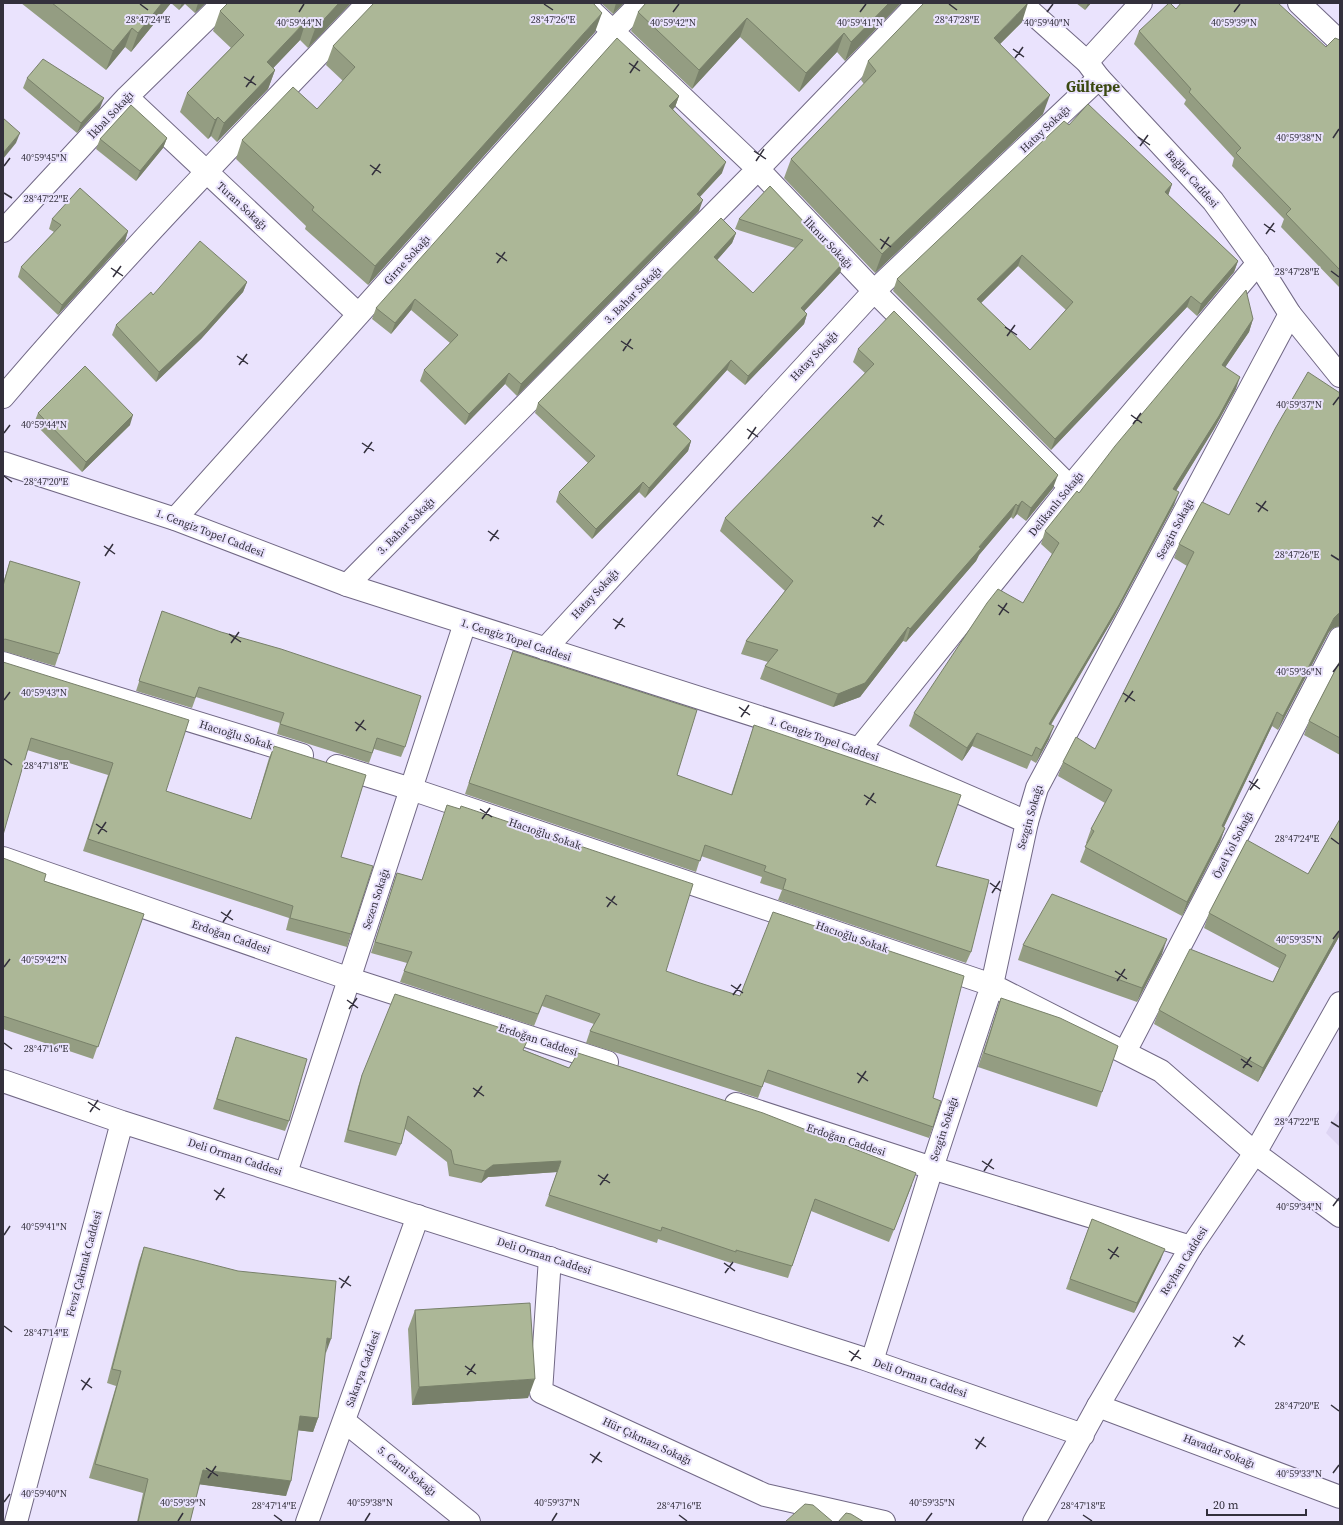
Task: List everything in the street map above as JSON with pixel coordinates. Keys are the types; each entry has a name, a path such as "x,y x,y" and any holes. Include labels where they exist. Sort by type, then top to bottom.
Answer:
{"street":[{"name":"İkbal Sokağı","path":"3,231 127,97 223,3"},
{"path":"4,393 206,172 368,3"},
{"name":"İlknur Sokağı","path":"583,3 758,169 874,291 1070,487"},
{"name":"Girne Sokağı","path":"175,519 612,32 641,3"},
{"name":"3. Bahar Sokağı","path":"347,585 758,169 918,3"},
{"name":"Bağlar Caddesi","path":"1021,3 1093,70 1213,200 1258,262 1290,314 1340,376"},
{"name":"Hatay Sokağı","path":"545,649 874,291 1093,70 1141,3"},
{"path":"1299,3 1340,42"},
{"name":"Turan Sokağı","path":"127,97 358,314"},
{"name":"Delikanlı Sokağı","path":"859,749 1070,487 1258,262"},
{"name":"Sezgin Sokağı","path":"872,1362 932,1168 992,985 1027,822 1037,788 1290,314"},
{"name":"1. Cengiz Topel Caddesi","path":"3,463 175,519 347,585 859,749 1027,822"},
{"name":"Sezen Sokağı","path":"286,1174 465,623"},
{"name":"Özel Yol Sokağı","path":"1125,1052 1340,638"},
{"name":"Hacıoğlu Sokak","path":"3,662 411,789 992,985 1160,1071 1255,1153 1340,1216"},
{"name":"Erdoğan Caddesi","path":"3,858 350,979 623,1068"},
{"name":"Reyhan Caddesi","path":"1034,1522 1098,1406 1191,1248 1255,1153 1340,1002"},
{"name":"Deli Orman Caddesi","path":"3,1081 122,1122 872,1362 1083,1435"},
{"name":"Erdoğan Caddesi","path":"714,1097 932,1168 1191,1248"},
{"name":"Fevzi Çakmak Caddesi","path":"16,1522 122,1122"},
{"name":"Sakarya Caddesi","path":"307,1522 418,1216"},
{"name":"Hür Çıkmazı Sokağı","path":"550,1258 541,1392 765,1495 884,1522"},
{"name":"Havadar Sokağı","path":"1098,1406 1340,1497"},
{"name":"5. Cami Sokağı","path":"344,1421 469,1522"}],"shaded area":[{"path":"1340,1108 1340,1147 1326,1133"}],"building":[{"path":"52,3 162,3 138,33 132,28 113,51"},
{"path":"228,3 339,3 315,29 306,21 267,62 275,70 224,123 218,117 215,120 187,93 244,35 220,11"},
{"path":"374,3 593,3 602,13 375,266 312,210 314,207 242,140 293,87 317,109 355,67 333,46"},
{"path":"646,3 889,3 851,42 844,33 806,73 747,18 699,70 638,12"},
{"path":"924,3 1028,3 994,38 1050,95 882,254 791,159 876,71 868,61"},
{"path":"1169,3 1176,9 1181,3 1278,3 1326,47 1335,38 1340,40 1340,270 1286,214 1291,209 1236,153 1241,148 1189,92 1191,89 1139,31"},
{"path":"617,38 679,96 669,106 726,162 697,194 703,200 521,384 509,373 469,414 424,370 458,335 415,299 395,323 376,308"},
{"path":"43,59 104,98 81,123 27,78"},
{"path":"1088,104 1172,184 1165,192 1238,261 1201,304 1191,296 1055,439 897,279 1064,121 1069,125","holes":["1022,255 1073,302 1030,350 977,299"]},
{"path":"131,105 167,138 140,171 100,139"},
{"path":"3,118 20,133 3,153"},
{"path":"770,186 843,263 801,308 807,314 748,376 731,360 673,424 691,441 649,488 643,482 596,529 559,492 595,456 538,403 721,218 736,233 714,257 753,293 803,240 739,219"},
{"path":"80,188 128,231 62,305 21,267 61,225 52,219"},
{"path":"200,241 247,282 205,329 159,372 116,325 151,292 153,295"},
{"path":"1246,290 1253,319 1222,365 1240,377 1219,416 1173,489 1179,492 1119,605 1049,724 1054,726 1041,750 1036,747 1032,756 977,733 967,748 914,713 987,603 998,589 1023,603 1059,543 1045,531 1077,491 1079,493 1115,446"},
{"path":"894,311 1058,475 1031,508 1022,501 1018,506 1016,504 979,547 981,548 910,629 908,627 865,683 838,694 765,666 778,650 746,641 793,581 725,518 874,364 858,349"},
{"path":"85,366 133,415 86,462 38,413"},
{"path":"1308,372 1340,393 1340,613 1334,618 1283,716 1277,712 1222,826 1225,828 1187,902 1085,847 1094,831 1091,829 1112,790 1063,762 1076,737 1095,749 1194,552 1179,544 1202,502 1229,515 1276,427"},
{"path":"10,561 80,582 59,654 5,639 3,640 3,586"},
{"path":"162,611 221,632 281,649 421,696 405,747 377,738 372,753 280,724 284,713 199,687 195,698 139,681"},
{"path":"513,651 697,710 677,775 732,795 754,725 961,795 936,866 989,880 971,952 783,889 786,879 764,871 766,866 705,845 700,861 469,783"},
{"path":"1340,661 1340,738 1309,721"},
{"path":"3,662 189,720 166,791 251,819 274,746 366,775 341,857 373,866 351,934 290,918 293,906 88,839 113,763 31,738 3,835"},
{"path":"447,805 460,809 461,806 693,884 666,971 697,982 740,996 773,912 964,976 933,1098 941,1101 933,1127 768,1070 762,1087 590,1031 600,1014 546,995 538,1014 404,971 412,952 375,942 397,873 422,880"},
{"path":"1340,819 1340,930 1263,1068 1159,1010 1190,949 1273,982 1286,955 1209,913 1247,840 1308,874"},
{"path":"3,858 46,874 44,881 144,914 98,1047 3,1016"},
{"path":"1052,894 1167,939 1142,988 1023,945"},
{"path":"395,994 529,1037 523,1050 569,1068 578,1053 763,1113 916,1173 894,1230 815,1199 792,1266 736,1250 736,1252 662,1227 661,1231 549,1195 561,1161 493,1165 485,1171 454,1164 451,1150 408,1116 401,1144 348,1130 362,1075"},
{"path":"1001,998 1060,1018 1118,1046 1102,1092 984,1053"},
{"path":"236,1037 307,1059 289,1121 217,1099"},
{"path":"1092,1219 1165,1249 1137,1303 1070,1279"},
{"path":"144,1247 238,1271 336,1281 331,1339 327,1338 318,1418 300,1416 291,1481 203,1470 190,1522 138,1522 148,1479 95,1464 121,1371 112,1369"},
{"path":"530,1303 535,1379 419,1387 415,1310"},
{"path":"805,1504 813,1505 833,1522 785,1522"},
{"path":"846,1513 851,1514 864,1522 838,1522"}],"district":[{"name":"Gültepe","path":"1093,86"}]}
